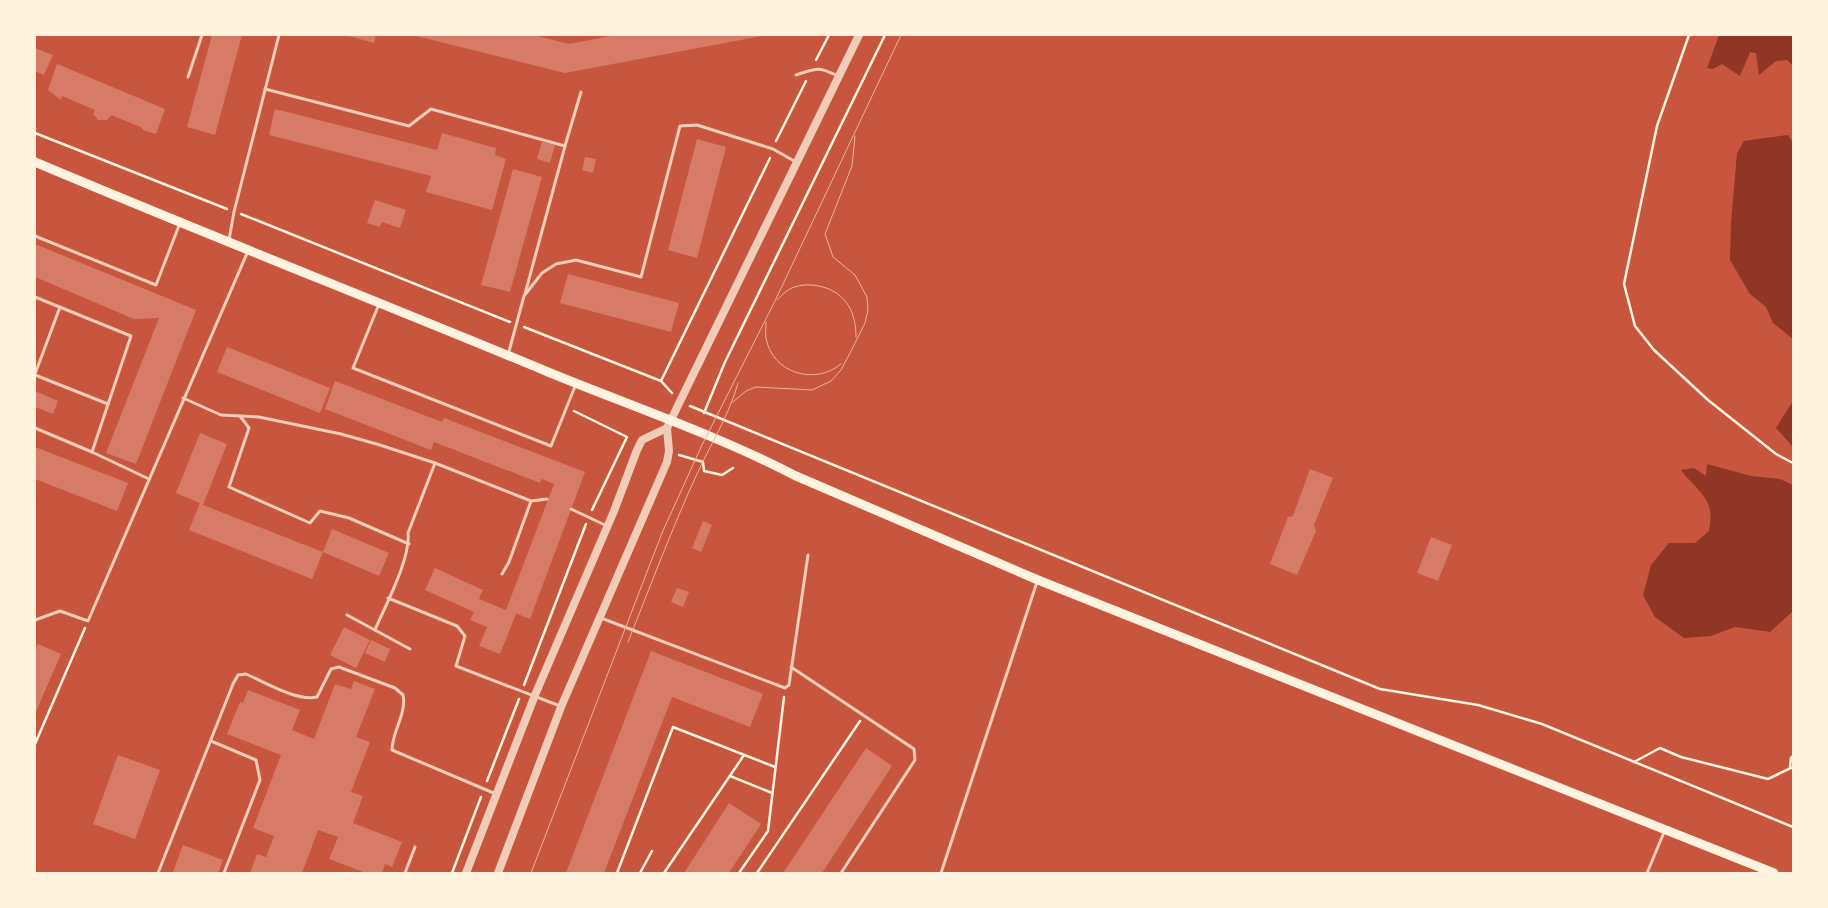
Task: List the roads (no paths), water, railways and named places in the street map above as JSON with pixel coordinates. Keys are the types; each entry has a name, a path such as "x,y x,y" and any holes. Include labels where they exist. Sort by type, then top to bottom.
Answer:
{"main road":[{"path":"35,162 228,243 576,383 669,425 769,462 796,476 1038,580 1774,873"}],"street":[{"path":"498,873 561,707 667,462 669,425 859,35"},
{"path":"466,873 535,695 642,440 669,425"}],"lane":[{"path":"188,77 202,35"},
{"path":"228,243 234,212 279,35"},
{"path":"796,75 812,69 822,68 838,77"},
{"path":"265,89 409,126 431,109 565,146"},
{"path":"508,355 581,92"},
{"path":"524,296 542,273 556,264 576,260 641,277 680,126 697,125 773,150 797,162"},
{"path":"35,236 156,285 180,223"},
{"path":"35,620 60,611 88,621 248,250"},
{"path":"35,297 131,336 92,452"},
{"path":"379,303 353,368 550,446 576,383"},
{"path":"60,307 35,374 108,404"},
{"path":"183,398 222,415 259,417 340,434 380,445 436,463 531,502 547,499"},
{"path":"240,416 249,428 229,488 310,523 320,511 336,514 409,544"},
{"path":"35,428 92,452 148,479"},
{"path":"375,630 404,560 409,544 408,533 436,463"},
{"path":"502,574 509,562 531,502"},
{"path":"571,509 607,526"},
{"path":"600,618 785,688 789,685 808,554"},
{"path":"941,873 1038,580"},
{"path":"388,598 457,626 465,636 456,666 535,695 561,707"},
{"path":"348,615 410,649"},
{"path":"158,873 238,675 246,674 300,697 310,699 317,697 331,669 339,667 395,688 403,695 403,707 392,740 392,750 496,794"},
{"path":"791,667 914,749 916,754 915,760 841,873"},
{"path":"211,741 256,760 260,780 224,873"},
{"path":"1647,873 1665,830"},
{"path":"405,873 415,848"}],"tram line":[{"path":"531,873 662,533 702,445 775,301 901,35"},
{"path":"733,402 746,391 756,387 812,390 831,381 841,370 865,323 868,310 867,297 855,275 833,257 825,234 852,166 855,136"},
{"path":"777,300 788,290 800,286 815,285 831,290 838,294 849,306 856,328 856,337"},
{"path":"766,322 766,336 770,350 777,360 786,367 807,375 831,371 841,364"},
{"path":"628,642 678,517 724,419 738,383"}]}
